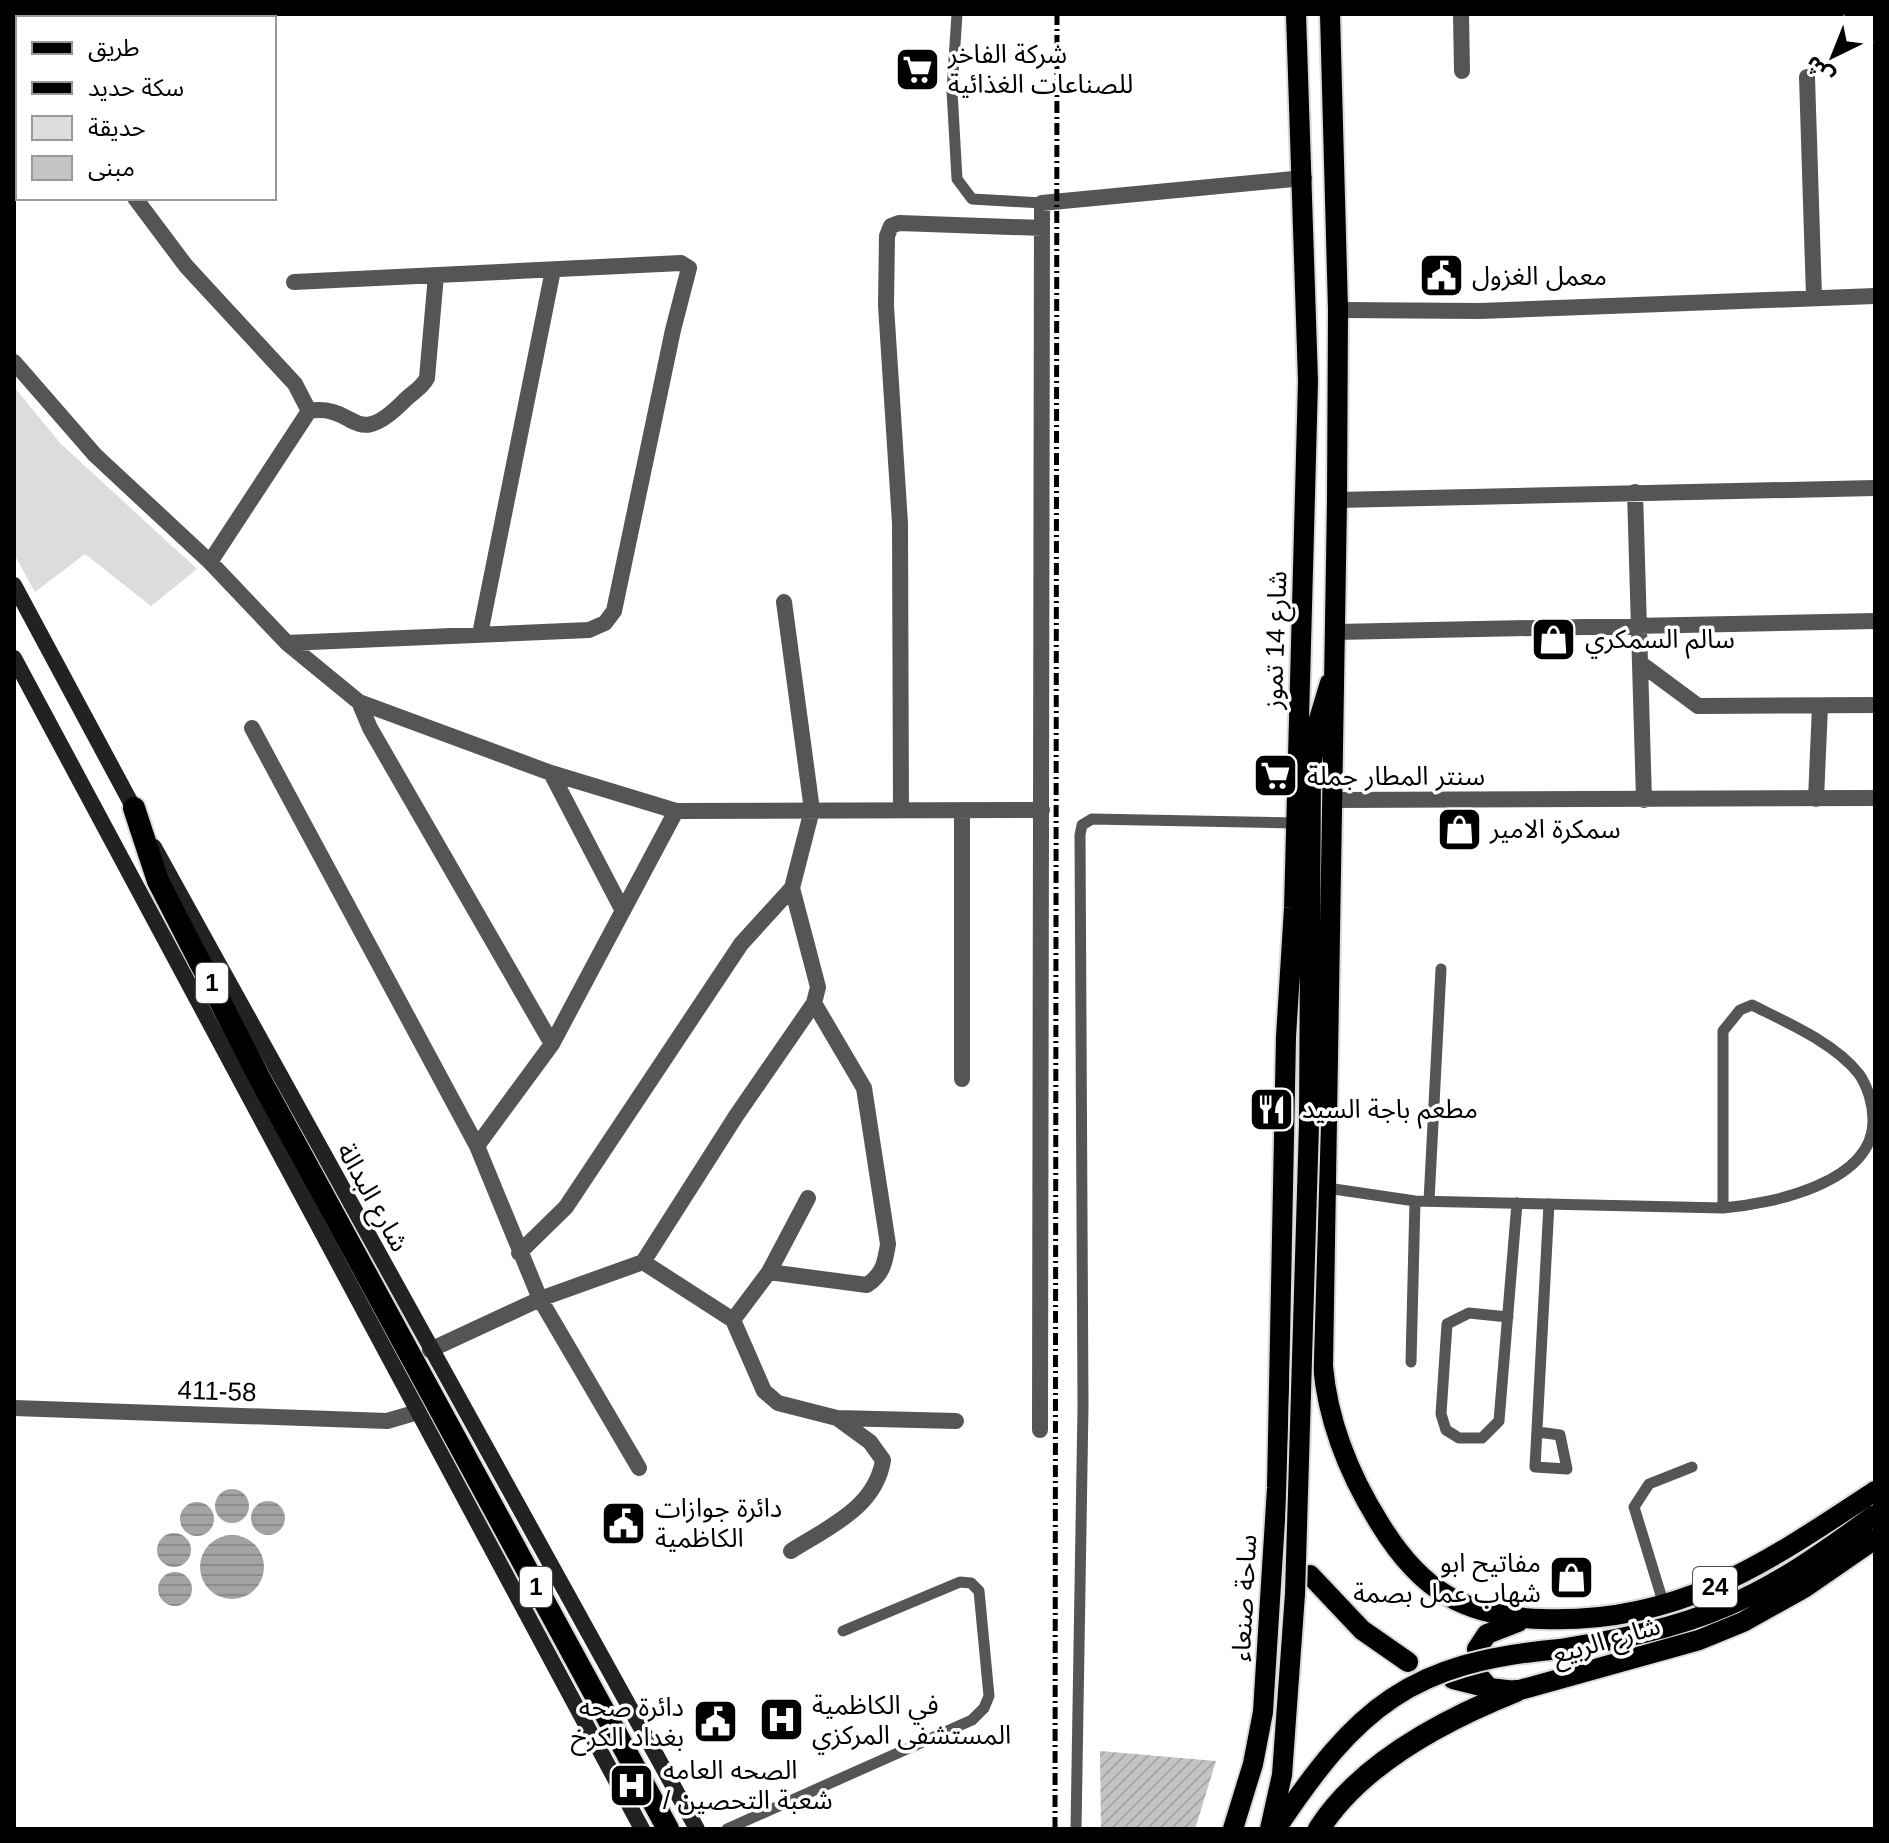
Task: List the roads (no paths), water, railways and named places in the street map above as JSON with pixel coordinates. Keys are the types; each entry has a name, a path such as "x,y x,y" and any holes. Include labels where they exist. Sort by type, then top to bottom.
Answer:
{"highway":[{"name":"1","path":"134,808 158,881 404,1344 668,1829"},
{"path":"1319,1829 1351,1793 1417,1739 1454,1716 1516,1691"}],"main road":[{"name":"شارع 14 تموز","path":"1283,1267 1286,1037 1296,823 1308,381 1304,178 1296,14"},
{"path":"1330,14 1338,310 1334,800 1323,1366 1333,1424 1355,1480 1384,1531 1416,1572 1450,1599 1470,1608 1501,1616 1534,1619"},
{"name":"شارع البدالة","path":"14,585 430,1350 697,1829"},
{"path":"14,658 642,1829"},
{"path":"1273,1829 1282,1775 1295,1594 1309,1124 1311,770 1316,729 1334,671"},
{"path":"1283,1267 1301,1258 1315,1260 1325,1268"},
{"name":"ساحة صنعاء","path":"1233,1829 1253,1764 1263,1712 1277,1488 1283,1267"},
{"name":"ساحة صنعاء","path":"1277,1488 1284,1528"},
{"name":"شارع الربيع","path":"1534,1619 1608,1617 1682,1601 1751,1570 1875,1491"},
{"path":"1273,1829 1329,1753 1371,1711 1396,1694 1453,1666 1516,1652 1560,1649 1646,1633 1729,1606 1783,1576 1875,1515"},
{"name":"شارع الربيع","path":"1516,1691 1699,1640 1743,1622 1804,1588 1875,1539"},
{"path":"1310,1575 1362,1630 1408,1662"},
{"path":"1477,1649 1495,1629 1534,1619"},
{"path":"1453,1679 1483,1681 1516,1691"}],"street":[{"path":"1461,14 1462,71"},
{"path":"1807,77 1814,297"},
{"path":"1040,1430 1042,203 1304,178"},
{"path":"136,200 186,266 295,384 309,411"},
{"path":"901,810 900,523 886,306 887,236 891,226 899,223 1042,228"},
{"path":"287,643 589,630 605,623 614,611 689,268 681,263 294,282"},
{"path":"480,634 553,270"},
{"path":"309,411 331,411 355,424 373,424 388,419 423,386 427,378 436,275"},
{"path":"1338,310 1480,311 1875,296"},
{"path":"14,362 95,455 210,562 287,643 359,702 551,773 676,811 1042,810"},
{"path":"210,562 309,411"},
{"path":"1337,500 1875,488"},
{"path":"1635,492 1644,800"},
{"path":"519,1253 566,1207 741,944 792,888 812,810 784,602"},
{"path":"1336,632 1875,621"},
{"path":"1640,663 1698,706 1875,705"},
{"path":"359,702 370,728 552,1044"},
{"path":"1816,799 1820,706"},
{"path":"252,728 477,1146 540,1299 639,1468"},
{"path":"551,773 623,911"},
{"path":"1334,800 1875,798"},
{"path":"962,810 962,1079"},
{"path":"477,1146 552,1044 676,811"},
{"path":"430,1350 540,1299 643,1262 736,1116 814,1003 818,987 792,888"},
{"path":"769,1272 867,1285 879,1276 886,1261 888,1244 864,1088 814,1003"},
{"path":"733,1320 769,1272 808,1198"},
{"path":"643,1262 733,1320 764,1391 778,1403 837,1418 956,1421"},
{"name":"411-58","path":"14,1408 387,1421 418,1412"},
{"path":"791,1551 858,1508 880,1482 883,1460 870,1442 837,1418"}],"lane":[{"path":"957,14 952,91 957,179 972,199 1042,203"},
{"path":"1076,1829 1083,1407 1082,825 1092,819 1296,823"},
{"path":"1429,1201 1441,969"},
{"path":"1327,1188 1415,1201 1723,1208 1768,1204 1802,1192 1842,1171 1863,1152 1873,1135 1871,1088 1839,1055 1752,1005 1740,1010 1723,1031 1723,1208"},
{"path":"1411,1362 1415,1201"},
{"path":"1508,1317 1469,1313 1447,1324 1441,1414 1446,1430 1459,1438 1482,1438 1499,1421 1508,1317 1517,1203"},
{"path":"1538,1432 1549,1204"},
{"path":"1664,1605 1634,1507 1649,1484 1692,1467"},
{"path":"727,1829 972,1720 984,1708 989,1696 979,1591 971,1583 960,1582 843,1631"}],"railway":[{"path":"1055,1829 1057,14"}],"place":[{"name":"شركة الفاخر للصناعات الغذائية","path":"917,69"},
{"name":"معمل الغزول","path":"1441,276"},
{"name":"سالم السمكري","path":"1554,639"},
{"name":"سنتر المطار جملة","path":"1276,776"},
{"name":"سمكرة الامير","path":"1459,829"},
{"name":"مطعم باجة السيد","path":"1271,1109"},
{"name":"دائرة جوازات الكاظمية","path":"624,1523"},
{"name":"مفاتيح ابو شهاب عمل بصمة","path":"1572,1578"},
{"name":"في الكاظمية المستشفى المركزي","path":"781,1720"},
{"name":"دائرة صحه بغداد الكرخ","path":"715,1722"},
{"name":"الصحه العامه / شعبة التحصين","path":"632,1785"}]}
